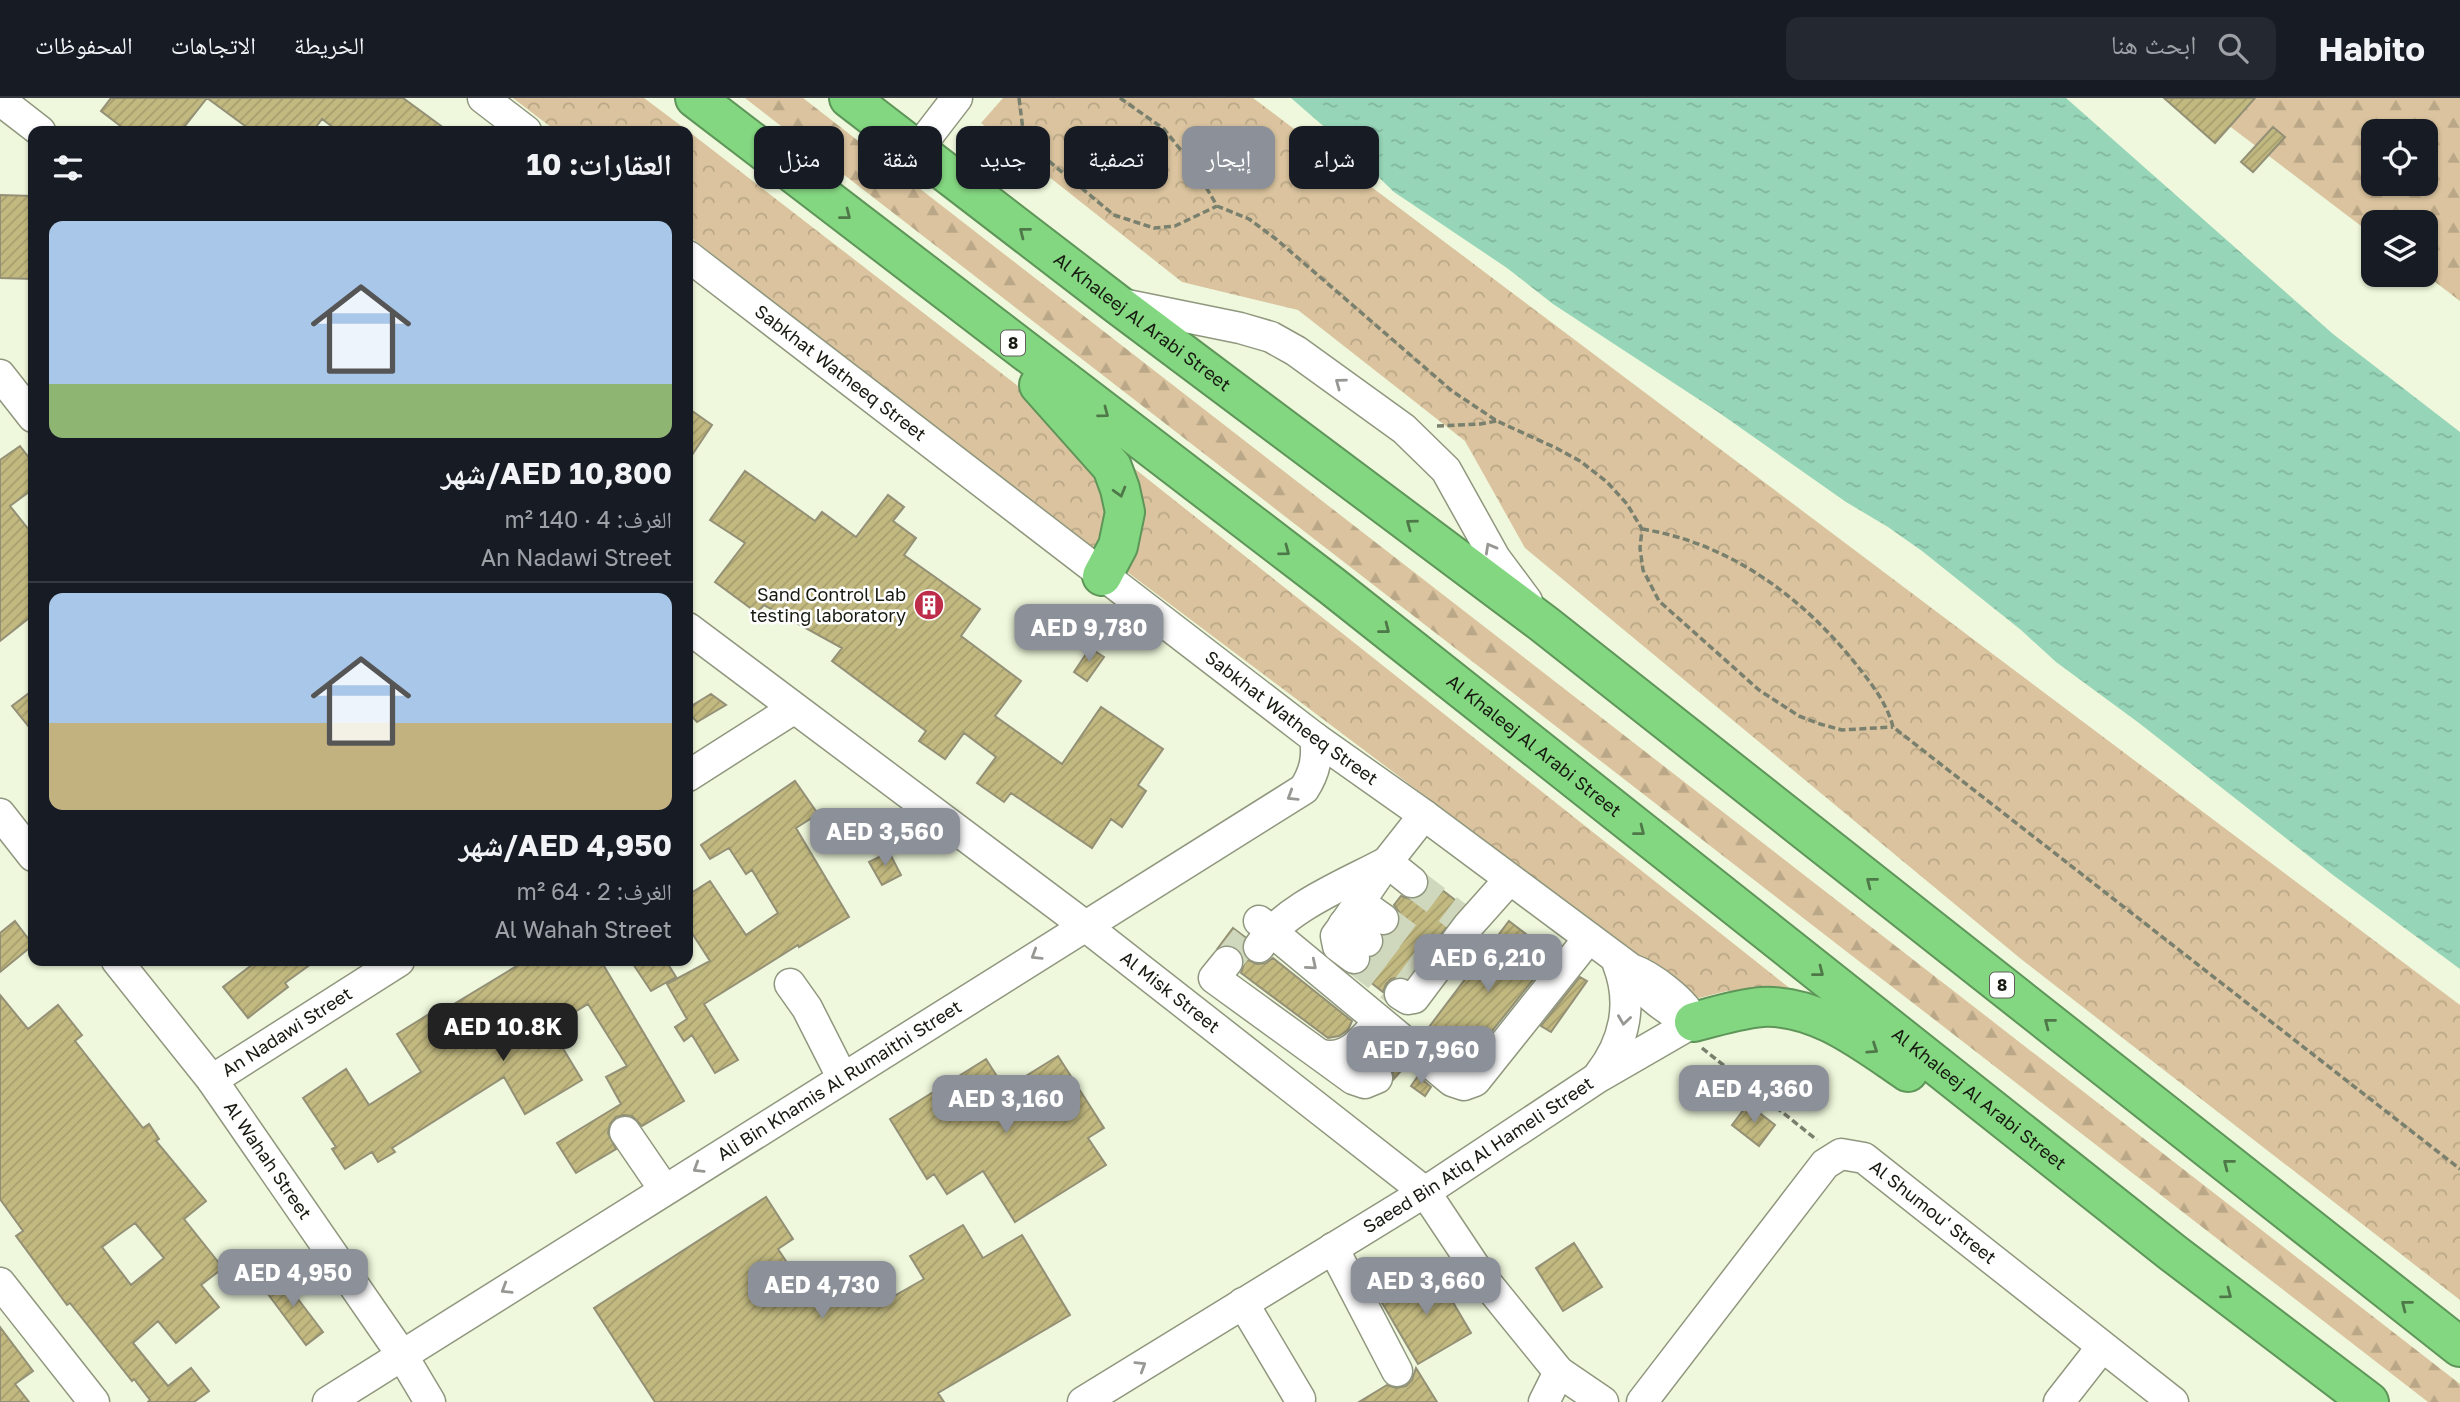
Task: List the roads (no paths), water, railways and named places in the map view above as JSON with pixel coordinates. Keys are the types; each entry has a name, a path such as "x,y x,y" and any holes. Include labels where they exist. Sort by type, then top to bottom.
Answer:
{"highway":[{"name":"Al Khaleej Al Arabi Street","path":"695,98 1332,586 2173,1253 2369,1402"},
{"name":"Al Khaleej Al Arabi Street","path":"849,98 886,126"},
{"name":"Al Khaleej Al Arabi Street","path":"942,169 1117,304 1544,624 2460,1347"},
{"path":"968,309 1112,467 1125,512 1118,546 1102,576"},
{"path":"1686,1026 1765,1007 1790,1009 1820,1018 1893,1061 2173,1253"}],"street":[{"path":"483,98 519,126"},
{"path":"934,126 957,98"},
{"path":"0,100 34,126"},
{"name":"Sabkhat Watheeq Street","path":"693,260 1315,738 1424,815 1623,963 1637,983 1686,1026"},
{"path":"1117,304 1240,328 1271,337 1296,351 1404,429 1446,470 1495,558 1544,624"},
{"path":"0,375 28,411"},
{"name":"Al Misk Street","path":"693,632 1084,925 1425,1192 1481,1276 1559,1372 1603,1402"},
{"path":"693,773 793,709"},
{"name":"Ali Bin Khamis Al Rumaithi Street","path":"328,1402 1304,789 1316,761 1315,738"},
{"path":"0,814 28,850"},
{"path":"1391,1061 1379,1021 1259,934 1270,911 1293,895 1378,901 1424,815"},
{"path":"1438,954 1509,880"},
{"path":"1391,1061 1464,1085 1475,1081 1589,938"},
{"path":"1597,1077 1611,1060 1620,1041 1625,1020 1623,963"},
{"name":"Al Wahah Street","path":"121,966 212,1080 402,1355 430,1402"},
{"name":"An Nadawi Street","path":"212,1080 391,966"},
{"path":"1231,974 1321,1055 1359,1082 1372,1082 1391,1061"},
{"path":"790,984 807,1008 842,1077"},
{"path":"1321,1055 1337,1057 1345,1054 1358,1045 1379,1021"},
{"name":"Saeed Bin Atiq Al Hameli Street","path":"1083,1402 1425,1192 1597,1077 1686,1026"},
{"path":"625,1132 664,1189"},
{"name":"Al Shumou' Street","path":"1643,1402 1825,1164 1841,1154 1864,1158 2173,1402"},
{"path":"1333,1248 1397,1371"},
{"path":"0,1283 94,1402"},
{"path":"1243,1303 1300,1399"},
{"path":"2059,1402 2102,1347"},
{"path":"1544,1402 1559,1372"}],"water":[{"path":"1291,98 2066,98 2333,334 2460,432 2460,969 2056,662 2021,630 1922,551 1553,304 1507,268 1394,192 1379,178 1379,126 1323,126"}],"tunnel":[{"path":"1412,882 1458,917"},
{"path":"1383,919 1430,954"},
{"path":"1227,962 1246,938"},
{"path":"1367,941 1413,976"},
{"path":"1354,958 1400,994"}],"place":[{"name":"Sand Control Lab testing laboratory","path":"929,605"}]}
